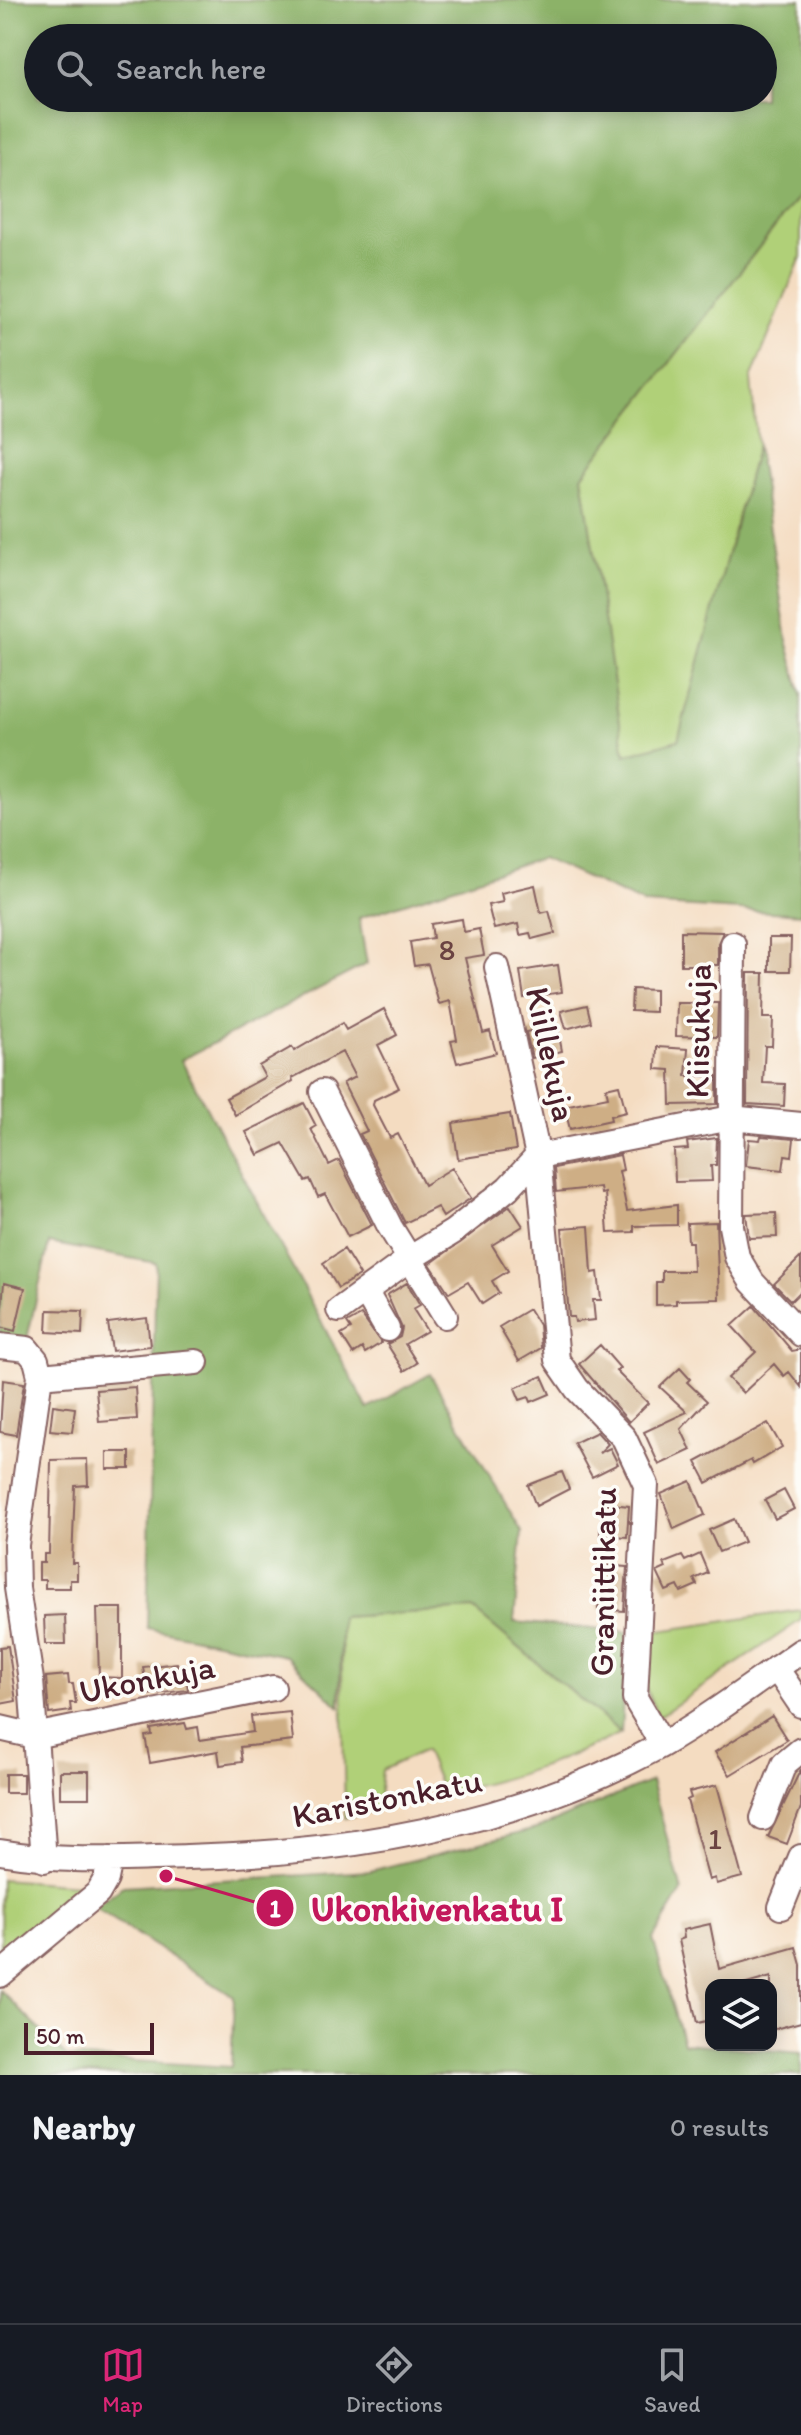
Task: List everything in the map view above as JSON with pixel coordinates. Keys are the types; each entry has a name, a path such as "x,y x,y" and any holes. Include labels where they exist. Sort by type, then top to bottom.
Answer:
{"street":[{"name":"Kiisukuja","path":"733,944 731,1226 737,1257 752,1282 801,1334"},
{"name":"Kiillekuja","path":"497,967 538,1156"},
{"path":"322,1092 409,1259 445,1316"},
{"path":"339,1310 409,1259 453,1232 508,1188 538,1156 731,1118 801,1125"},
{"name":"Graniittikatu","path":"538,1156 557,1360 577,1389 624,1438 646,1485 635,1698 662,1744"},
{"path":"365,1291 387,1329"},
{"path":"0,1346 27,1349 36,1360 40,1376 16,1545 17,1588 31,1680 44,1860"},
{"path":"40,1376 196,1362"},
{"name":"Karistonkatu","path":"0,1852 44,1860 110,1859 323,1851 379,1841 532,1802 584,1783 662,1744 801,1651"},
{"path":"776,1668 801,1705"},
{"name":"Ukonkuja","path":"34,1736 273,1688"},
{"path":"0,1728 34,1736"},
{"path":"763,1818 784,1764 801,1750"},
{"path":"781,1907 801,1857"},
{"path":"0,1975 98,1893 106,1879 110,1859"}],"green space":[{"path":"0,0 801,0 801,193 582,476 625,755 678,740 757,445 787,640 801,694 801,914 645,904 542,858 359,918 367,964 181,1060 368,1409 430,1374 522,1532 514,1622 627,1632 621,1733 473,1609 341,1617 340,1707 286,1656 147,1628 156,1263 49,1243 27,1339 0,1336"},
{"path":"801,193 801,257 751,379 757,445 678,741 624,755 582,476"},
{"path":"473,1609 621,1733 534,1769 443,1793 425,1750 382,1770 378,1810 345,1818 341,1617"},
{"path":"801,1610 801,1620 658,1717 642,1679 645,1633"},
{"path":"651,1781 682,1891 653,1939 683,2043 705,2045 705,2051 801,2053 801,2075 0,2075 0,1990 67,2057 231,2067 234,1997 94,1907 123,1886 370,1871 536,1829"},
{"path":"1,1879 78,1885 77,1898 0,1963"}],"building":[{"path":"535,885 541,913 549,911 555,933 532,939 530,933 520,935 518,924 494,929 488,905 503,902 501,893"},
{"path":"462,919 464,932 479,929 484,955 465,958 483,1033 490,1031 496,1053 457,1063 451,1041 457,1040 450,1001 439,1004 428,964 414,966 410,942 433,938 431,924"},
{"path":"681,931 723,932 718,943 718,965 681,965"},
{"path":"769,938 791,938 790,971 769,971"},
{"path":"558,965 562,992 524,998 520,971"},
{"path":"748,973 764,973 763,1018 773,1018 772,1046 765,1046 763,1083 785,1084 784,1106 747,1104"},
{"path":"632,989 655,990 655,1012 631,1011"},
{"path":"677,1003 718,1003 717,1037 676,1036"},
{"path":"587,1005 591,1022 566,1029 561,1011"},
{"path":"384,1009 397,1035 378,1045 399,1088 374,1100 373,1105 390,1138 398,1134 424,1185 452,1168 471,1198 443,1217 437,1207 405,1223 360,1134 367,1131 343,1083 355,1077 342,1052 292,1078 293,1081 235,1115 226,1098 265,1077 259,1066 292,1047 294,1051 342,1023 346,1030"},
{"path":"557,1025 562,1051 532,1058 526,1032"},
{"path":"657,1047 688,1049 686,1076 717,1076 717,1104 671,1105 670,1070 656,1069"},
{"path":"619,1085 626,1112 610,1116 611,1120 570,1129 564,1106 608,1097 606,1088"},
{"path":"304,1103 316,1126 311,1129 329,1165 339,1160 372,1225 348,1237 325,1194 318,1197 310,1179 305,1181 283,1143 258,1155 246,1132"},
{"path":"510,1114 516,1150 458,1159 453,1123"},
{"path":"761,1136 794,1139 792,1156 785,1155 783,1170 746,1166 749,1139 760,1140"},
{"path":"717,1138 716,1165 711,1165 712,1181 675,1182 674,1150 688,1149 687,1142"},
{"path":"620,1155 623,1170 619,1171 627,1211 677,1205 677,1225 634,1226 634,1232 608,1233 605,1193 601,1194 600,1187 556,1192 554,1168"},
{"path":"510,1206 523,1226 492,1245 508,1271 492,1281 499,1293 482,1304 468,1282 449,1293 430,1264"},
{"path":"776,1213 777,1237 749,1238 746,1214"},
{"path":"716,1222 719,1299 676,1300 676,1304 656,1305 656,1282 662,1282 662,1271 693,1271 692,1242 688,1242 687,1223"},
{"path":"589,1226 592,1273 598,1272 601,1300 593,1300 595,1320 575,1322 574,1317 569,1317 562,1228"},
{"path":"344,1249 360,1275 338,1288 323,1263"},
{"path":"801,1257 801,1291 791,1301 774,1284"},
{"path":"4,1283 25,1288 15,1331 0,1327"},
{"path":"407,1283 420,1305 413,1309 427,1331 405,1344 417,1363 404,1371 387,1344 400,1337 402,1328 387,1295"},
{"path":"754,1306 792,1351 801,1349 801,1387 789,1372 784,1376 774,1364 743,1393 728,1378 756,1352 732,1326"},
{"path":"529,1309 539,1325 541,1348 519,1361 499,1327"},
{"path":"48,1310 83,1311 82,1334 47,1332"},
{"path":"361,1315 381,1343 365,1353 362,1348 353,1354 341,1335 351,1329 347,1323"},
{"path":"147,1318 150,1346 112,1351 108,1323"},
{"path":"600,1345 620,1368 616,1371 648,1403 629,1422 579,1364"},
{"path":"680,1368 690,1379 687,1382 707,1401 681,1429 691,1450 659,1465 644,1432 687,1412 660,1387"},
{"path":"542,1376 550,1394 531,1402 529,1397 520,1400 515,1388"},
{"path":"3,1380 24,1383 16,1435 0,1432"},
{"path":"135,1387 137,1419 99,1422 96,1390"},
{"path":"53,1405 75,1408 72,1432 50,1430"},
{"path":"768,1423 782,1447 753,1464 751,1460 707,1483 696,1462"},
{"path":"597,1432 608,1444 599,1453 610,1448 618,1464 592,1477 574,1443"},
{"path":"107,1452 130,1452 130,1469 107,1469"},
{"path":"87,1459 88,1485 75,1486 72,1563 77,1563 77,1580 70,1580 70,1588 45,1588 45,1580 39,1580 39,1563 44,1563 44,1554 49,1554 51,1460"},
{"path":"562,1472 569,1489 536,1506 528,1485"},
{"path":"691,1481 705,1515 674,1529 661,1494"},
{"path":"784,1490 794,1509 775,1519 765,1500"},
{"path":"602,1503 629,1506 627,1537 600,1535"},
{"path":"734,1519 744,1542 719,1552 709,1530"},
{"path":"700,1554 708,1573 694,1579 697,1585 681,1592 678,1586 666,1591 657,1572 666,1568 664,1563 682,1556 685,1561"},
{"path":"601,1565 627,1567 624,1611 598,1609"},
{"path":"97,1608 122,1608 122,1678 99,1677"},
{"path":"65,1615 66,1644 45,1644 44,1616"},
{"path":"8,1646 16,1701 0,1704 0,1647"},
{"path":"177,1663 178,1668 185,1667 188,1690 147,1695 143,1667"},
{"path":"68,1675 76,1703 70,1703 71,1711 49,1714 46,1677"},
{"path":"290,1712 293,1741 240,1747 242,1762 220,1765 218,1751 150,1763 145,1736 152,1735 151,1729 185,1723 187,1729 198,1727 200,1740 253,1732 251,1716"},
{"path":"772,1716 787,1740 730,1775 715,1752"},
{"path":"801,1769 801,1807 787,1844 768,1837"},
{"path":"60,1771 89,1771 89,1798 60,1798"},
{"path":"5,1774 23,1774 23,1793 5,1793"},
{"path":"717,1785 742,1877 716,1884 715,1878 709,1880 687,1800 691,1798 689,1792"},
{"path":"710,1924 719,1969 796,1947 801,1965 801,2022 777,2028 777,1979 771,1977 705,1979 705,2021 697,2023 679,1940 684,1938 683,1930"}],"place":[{"name":"Ukonkivenkatu I","path":"166,1876"}]}
